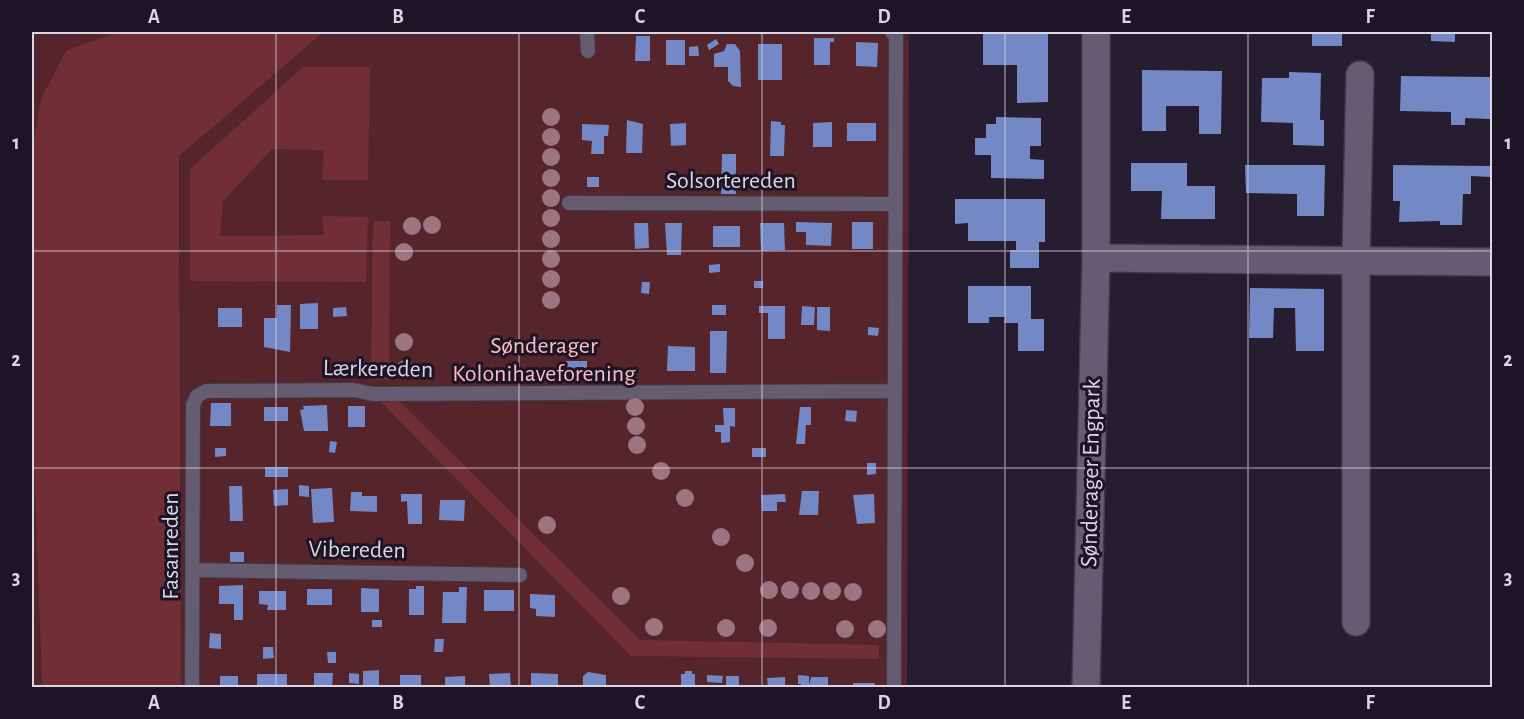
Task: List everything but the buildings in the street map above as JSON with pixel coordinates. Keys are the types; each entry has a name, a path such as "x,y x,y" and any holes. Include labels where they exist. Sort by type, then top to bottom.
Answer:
{"street":[{"name":"Sønderager Engpark","path":"1086,687 1095,258 1096,32"},
{"path":"1356,622 1356,260 1360,75"},
{"path":"1095,258 1492,262"}],"lane":[{"path":"587,32 588,51"},
{"path":"892,32 896,37 893,391 894,687"},
{"name":"Solsortereden","path":"569,203 894,204"},
{"name":"Lærkereden","path":"193,405 202,392 216,390 354,390 373,394 893,391"},
{"name":"Fasanreden","path":"192,687 193,405"},
{"name":"Vibereden","path":"193,570 520,574"}],"green space":[{"path":"32,32 118,32 32,152"},
{"name":"Sønderager Kolonihaveforening","path":"324,32 909,32 907,687 181,687 179,155"},
{"path":"32,410 42,687 42,688 32,687"}],"shaded area":[{"path":"118,32 324,32 179,156 181,687 42,687 32,410 32,152 41,99 66,51"},
{"path":"303,67 370,67 368,180 322,180 324,150 272,149 223,201 220,236 324,235 322,216 368,217 366,282 190,281 190,169"},
{"path":"373,221 390,221 389,380 371,380"},
{"path":"377,398 396,398 640,640 879,645 879,659 631,656"}]}
